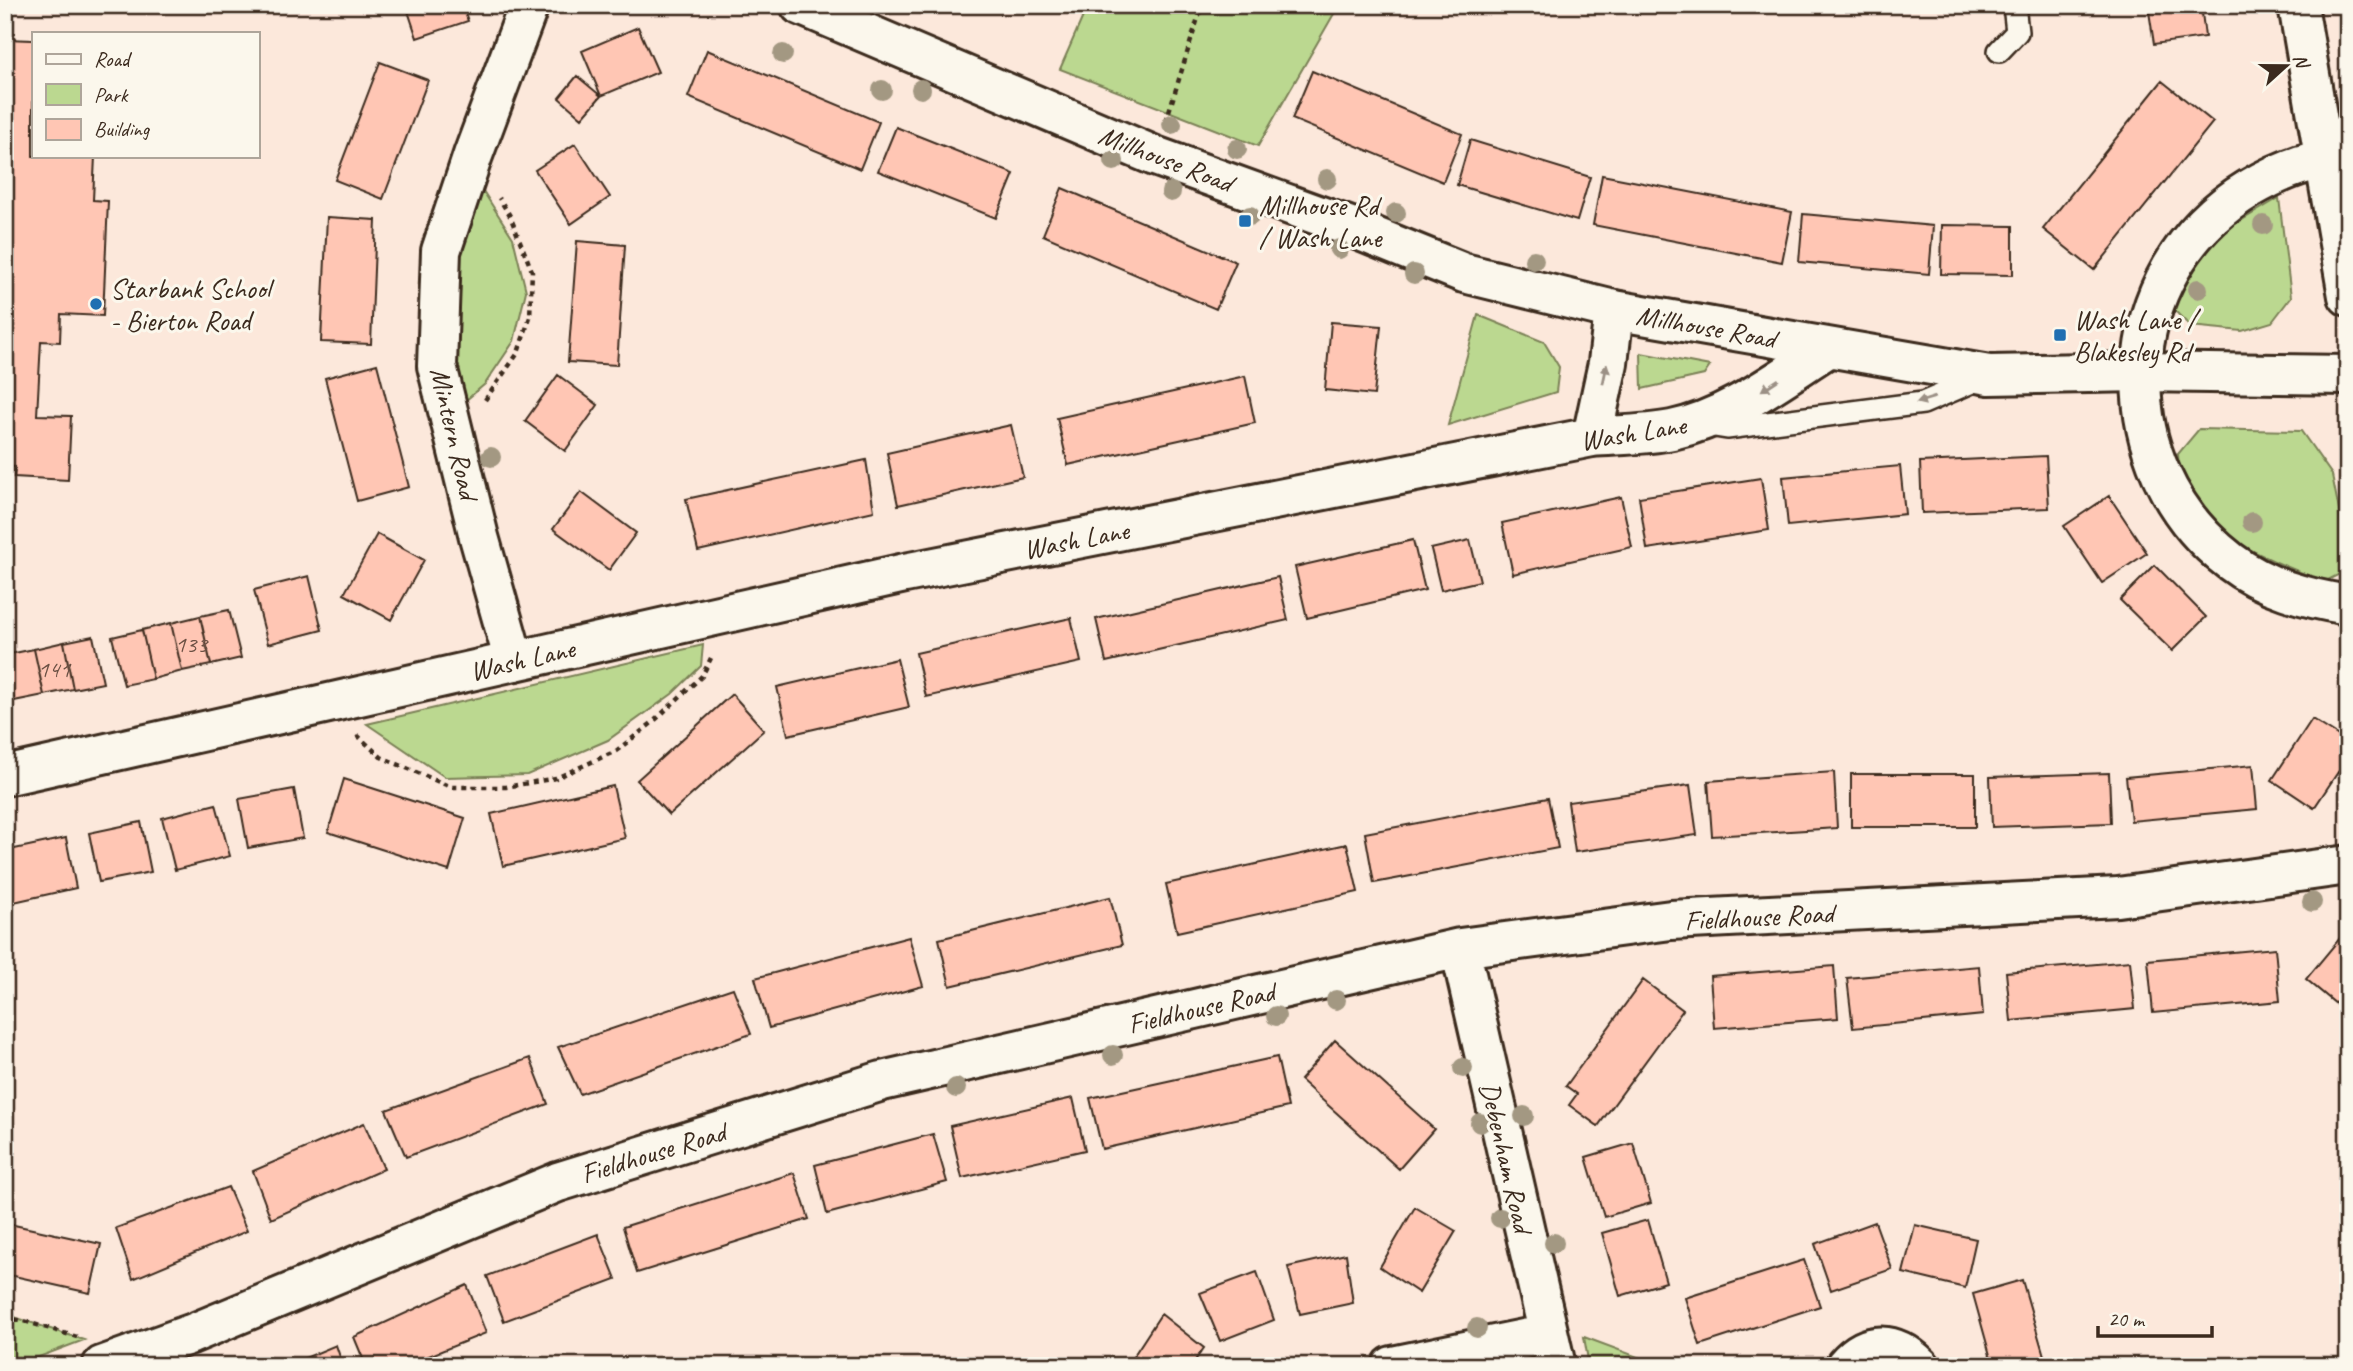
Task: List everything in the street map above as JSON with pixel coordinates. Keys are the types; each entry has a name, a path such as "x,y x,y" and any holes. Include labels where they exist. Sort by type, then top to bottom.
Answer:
{"street":[{"name":"Mintern Road","path":"514,661 479,537 437,366 441,251 473,155 529,5"},
{"name":"Millhouse Road","path":"800,5 850,15 1155,156 1348,226 1464,272 1614,310 1828,348"},
{"path":"2298,5 2336,157 2348,296"},
{"path":"2336,157 2269,177 2227,202 2192,236 2165,277 2147,323 2140,372 2142,415 2153,457 2172,497 2198,532 2231,562 2268,584 2309,599 2348,605"},
{"path":"1592,437 1608,363 1614,310"},
{"path":"1828,348 1989,375 2140,372 2348,375"},
{"name":"Wash Lane","path":"5,776 905,573 1592,437 1670,430 1697,423 1745,401 1828,348"},
{"name":"Fieldhouse Road","path":"118,1360 191,1334 558,1182 882,1081 1460,948 1671,920 2118,897 2348,865"},
{"name":"Debenham Road","path":"1460,948 1552,1350"},
{"path":"1844,1366 1854,1355 1871,1347 1889,1346 1906,1353 1920,1366"},
{"path":"1392,1366 1552,1350"}],"lane":[{"path":"1999,51 2017,32 2014,5"},
{"path":"1697,423 1727,428 1923,403 1989,375"}],"path":[{"path":"1155,156 1202,5"},
{"path":"452,429 486,398 518,353 530,317 532,271 510,216 473,155"},
{"path":"324,704 380,757 451,787 506,787 556,778 616,751 652,723 702,676 731,612"},
{"path":"5,1318 24,1321 118,1360"}],"green space":[{"path":"1088,5 1339,5 1258,146 1060,69"},
{"path":"476,180 513,238 526,291 514,341 485,384 458,407 448,364 452,252"},
{"path":"2279,198 2291,297 2272,322 2242,331 2190,326 2173,309 2181,278 2227,229"},
{"path":"1478,315 1544,342 1559,367 1556,392 1448,425"},
{"path":"1641,353 1710,366 1704,375 1642,389"},
{"path":"2199,429 2301,431 2332,475 2348,556 2348,570 2324,582 2236,543 2209,520 2179,469 2178,454"},
{"path":"703,645 701,666 672,694 608,740 527,775 445,777 367,724"},
{"path":"5,1314 84,1340 15,1366 5,1366"},
{"path":"1584,1337 1654,1363 1657,1366 1589,1366"}],"building":[{"path":"406,5 462,5 468,21 417,38"},
{"path":"2148,5 2201,5 2205,37 2154,44"},
{"path":"638,27 658,72 601,96 582,51"},
{"path":"5,39 32,40 32,158 95,158 93,200 108,201 103,316 61,314 60,342 41,341 37,415 71,416 68,480 14,477 15,467 5,466"},
{"path":"707,50 879,122 860,169 688,97"},
{"path":"380,62 428,80 383,199 335,180"},
{"path":"1312,71 1462,134 1443,182 1292,119"},
{"path":"577,76 601,96 582,118 559,98"},
{"path":"2162,81 2213,122 2094,270 2043,229"},
{"path":"896,127 1014,174 996,218 878,171"},
{"path":"1470,140 1590,177 1577,221 1457,185"},
{"path":"575,144 610,197 571,224 535,170"},
{"path":"1602,175 1792,212 1782,262 1593,225"},
{"path":"1062,188 1236,262 1216,309 1043,235"},
{"path":"1803,214 1933,226 1929,274 1799,262"},
{"path":"327,217 376,220 371,344 321,342"},
{"path":"1942,225 2013,226 2013,275 1941,274"},
{"path":"577,241 625,245 617,365 568,362"},
{"path":"1331,322 1381,326 1374,395 1325,390"},
{"path":"377,364 409,487 357,501 325,378"},
{"path":"558,375 598,405 565,451 525,421"},
{"path":"1245,376 1255,423 1068,465 1057,418"},
{"path":"1011,425 1023,477 898,505 887,453"},
{"path":"2046,456 2049,508 1922,513 1920,462"},
{"path":"866,460 874,511 698,551 686,499"},
{"path":"1900,466 1905,514 1788,526 1783,477"},
{"path":"1761,478 1769,530 1647,549 1639,497"},
{"path":"581,492 636,533 609,570 553,529"},
{"path":"2109,496 2147,553 2102,583 2064,526"},
{"path":"1621,497 1632,547 1513,574 1502,523"},
{"path":"377,534 424,560 391,620 344,594"},
{"path":"1413,540 1425,590 1307,618 1295,567"},
{"path":"1470,540 1480,581 1441,590 1431,549"},
{"path":"2155,565 2206,617 2172,651 2120,600"},
{"path":"309,576 322,630 268,644 254,590"},
{"path":"1278,577 1288,620 1106,662 1096,619"},
{"path":"229,610 241,658 211,665 200,616"},
{"path":"200,616 211,665 182,671 171,623"},
{"path":"1071,618 1081,662 926,697 916,653"},
{"path":"171,623 182,671 153,679 142,630"},
{"path":"142,630 153,679 124,685 112,637"},
{"path":"93,636 103,683 73,689 64,642"},
{"path":"64,642 73,689 44,695 34,649"},
{"path":"34,649 44,695 14,701 5,655"},
{"path":"5,659 14,701 5,703"},
{"path":"897,659 909,707 788,735 777,687"},
{"path":"732,694 764,730 669,815 637,780"},
{"path":"2312,719 2348,742 2348,757 2314,808 2272,780"},
{"path":"2253,765 2257,809 2131,821 2126,777"},
{"path":"1834,772 1837,828 1712,836 1708,781"},
{"path":"2109,773 2111,823 1992,827 1990,777"},
{"path":"1851,774 1975,774 1975,827 1851,827"},
{"path":"344,779 465,818 449,871 328,832"},
{"path":"1690,785 1697,835 1575,852 1568,802"},
{"path":"613,786 625,838 503,866 491,814"},
{"path":"294,789 303,838 248,848 239,799"},
{"path":"1548,798 1558,848 1374,883 1365,833"},
{"path":"216,804 230,856 175,870 162,818"},
{"path":"141,822 151,872 99,882 89,833"},
{"path":"66,838 76,888 5,904 5,851"},
{"path":"1347,844 1358,892 1177,932 1166,884"},
{"path":"1110,897 1122,945 950,986 939,939"},
{"path":"909,937 923,986 769,1028 755,978"},
{"path":"2340,938 2348,944 2348,1014 2306,979"},
{"path":"2275,948 2280,1001 2153,1013 2148,960"},
{"path":"2130,961 2135,1009 2011,1021 2006,972"},
{"path":"1834,966 1838,1018 1714,1028 1710,976"},
{"path":"1979,966 1983,1015 1853,1028 1847,978"},
{"path":"1643,980 1683,1010 1598,1126 1569,1105 1577,1094 1566,1086"},
{"path":"733,988 751,1034 580,1094 558,1047"},
{"path":"1335,1040 1434,1129 1399,1169 1300,1080"},
{"path":"1277,1057 1288,1107 1102,1149 1090,1098"},
{"path":"530,1058 548,1104 406,1157 386,1110"},
{"path":"1073,1098 1085,1150 962,1178 950,1126"},
{"path":"364,1123 384,1169 271,1219 253,1171"},
{"path":"933,1134 947,1182 827,1214 815,1165"},
{"path":"1633,1143 1651,1203 1604,1217 1586,1157"},
{"path":"794,1173 809,1219 637,1273 623,1227"},
{"path":"228,1187 247,1231 133,1279 116,1228"},
{"path":"1415,1207 1456,1231 1419,1293 1380,1267"},
{"path":"1648,1220 1666,1282 1620,1296 1602,1233"},
{"path":"1875,1222 1892,1269 1831,1290 1815,1244"},
{"path":"5,1223 101,1244 90,1293 5,1274"},
{"path":"1915,1225 1976,1239 1965,1288 1903,1273"},
{"path":"598,1234 616,1279 504,1321 487,1276"},
{"path":"1346,1254 1353,1303 1300,1314 1288,1267"},
{"path":"1804,1260 1820,1306 1700,1345 1685,1298"},
{"path":"1257,1272 1274,1320 1220,1341 1200,1293"},
{"path":"2022,1280 2047,1366 1993,1366 1973,1294"},
{"path":"467,1285 486,1333 404,1366 366,1366 354,1337"},
{"path":"1161,1314 1204,1348 1191,1366 1127,1366"},
{"path":"336,1345 343,1366 286,1366"}],"place":[{"name":"Millhouse Rd / Wash Lane","path":"1245,221"},
{"name":"Starbank School - Bierton Road","path":"96,304"},
{"name":"Wash Lane / Blakesley Rd","path":"2060,335"}]}
